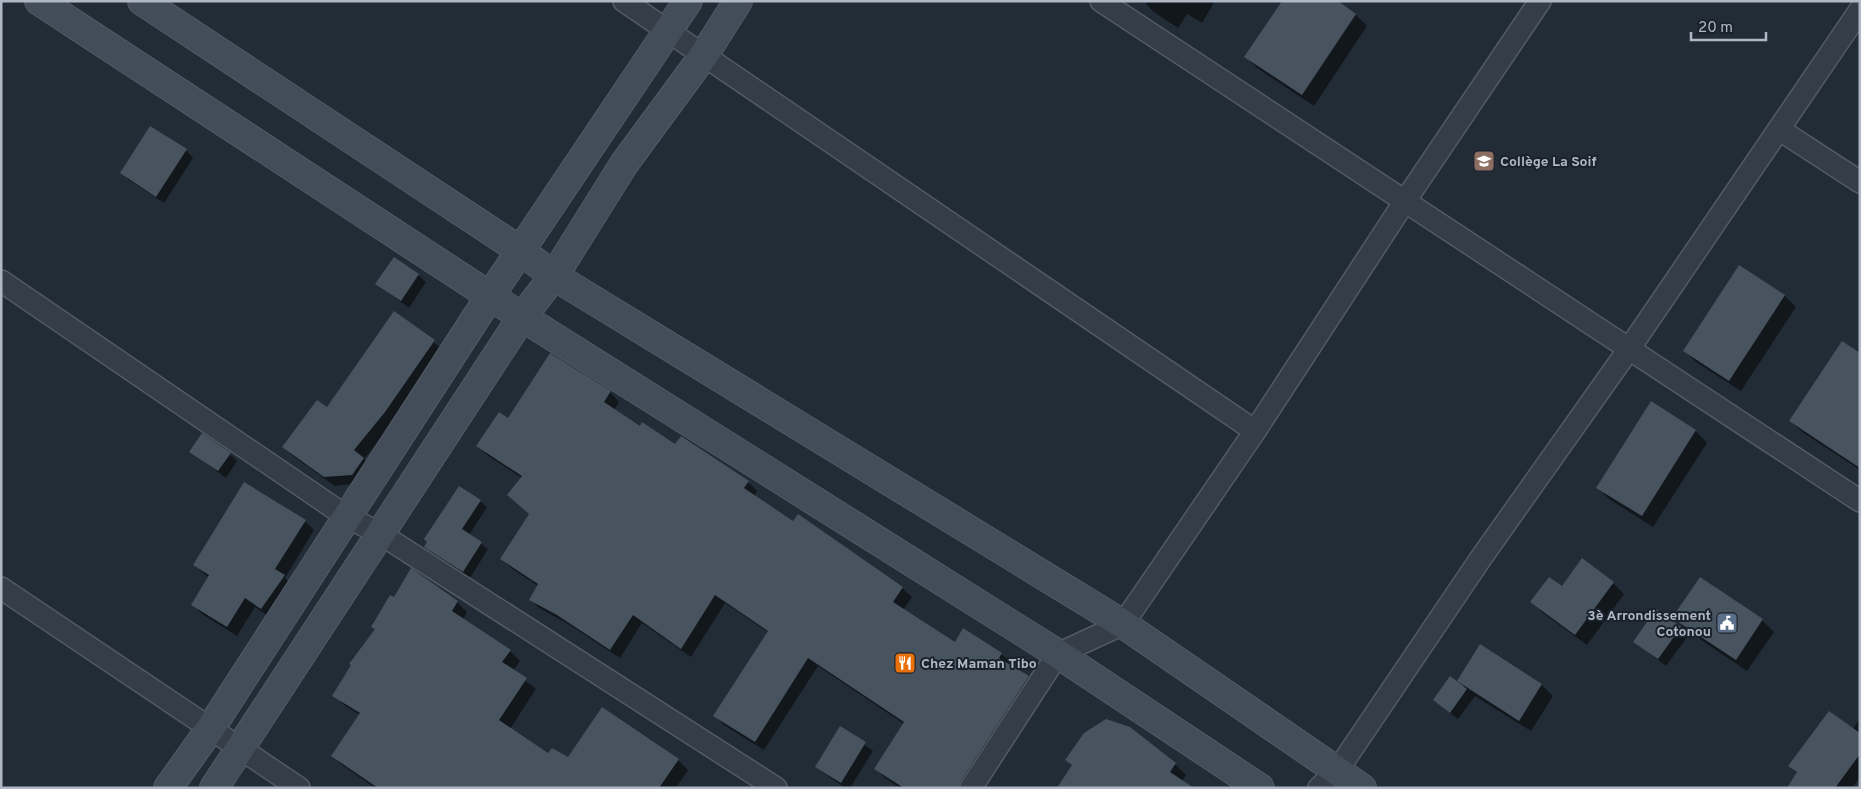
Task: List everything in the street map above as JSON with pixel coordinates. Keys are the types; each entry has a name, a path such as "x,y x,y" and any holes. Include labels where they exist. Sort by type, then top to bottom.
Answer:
{"street":[{"path":"39,1 522,317 1058,654 1260,788"},
{"path":"142,1 521,251 554,276 1123,624 1328,779 1362,788"},
{"path":"624,1 1255,431"},
{"path":"168,788 210,729 490,296 688,1"},
{"path":"214,788 522,317 554,276 624,164 704,55 738,1"},
{"path":"1101,1 1860,501"},
{"path":"972,788 1058,654 1123,624 1255,431 1540,1"},
{"path":"1328,779 1629,349 1860,10"},
{"path":"1780,130 1860,182"},
{"path":"1,281 347,517 379,533 776,788"},
{"path":"1,588 299,788"}],"building":[{"path":"1282,1 1338,1 1356,14 1302,95 1244,57"},
{"path":"150,126 187,149 156,197 120,173"},
{"path":"394,257 419,274 401,301 375,284"},
{"path":"1739,265 1785,295 1729,381 1683,351"},
{"path":"394,311 435,340 385,412 354,450 364,458 352,475 324,477 282,447 317,400 327,407"},
{"path":"1842,341 1860,353 1860,468 1789,421"},
{"path":"550,353 611,391 604,402 640,426 642,422 675,444 681,436 749,481 744,488 793,521 798,514 903,587 893,602 955,642 963,628 1002,653 999,658 1029,676 961,781 959,788 904,788 874,769 904,722 808,658 755,742 713,716 768,631 715,595 681,649 633,615 610,650 557,615 529,600 538,584 500,559 529,514 507,495 522,476 476,446 499,412 508,418"},
{"path":"1651,401 1696,430 1642,516 1596,488"},
{"path":"202,433 231,453 218,471 189,452"},
{"path":"244,482 306,520 275,569 285,575 261,609 245,598 227,627 191,605 209,575 193,565"},
{"path":"459,486 481,500 462,529 482,542 463,572 424,547 427,542 424,539"},
{"path":"1582,558 1614,582 1575,635 1530,602 1549,577 1562,586"},
{"path":"411,568 458,601 452,611 511,650 502,662 527,678 499,720 548,753 552,748 568,757 602,707 679,759 659,788 378,788 331,756 360,713 332,696 351,665 349,664 375,629 371,627 390,595 394,597"},
{"path":"1700,577 1763,619 1736,660 1672,618"},
{"path":"1656,609 1681,627 1658,659 1633,642"},
{"path":"1480,644 1542,684 1519,721 1457,681"},
{"path":"1450,676 1467,689 1450,713 1433,700"},
{"path":"1829,711 1860,733 1860,754 1835,788 1787,788 1797,772 1788,766"},
{"path":"1106,719 1130,727 1176,763 1170,772 1194,788 1057,788 1072,765 1065,760 1084,733"},
{"path":"840,726 866,742 841,783 815,767"}],"place":[{"name":"Collège La Soif","path":"1484,161"},
{"name":"3è Arrondissement Cotonou","path":"1727,623"},
{"name":"Chez Maman Tibo","path":"905,663"}]}
